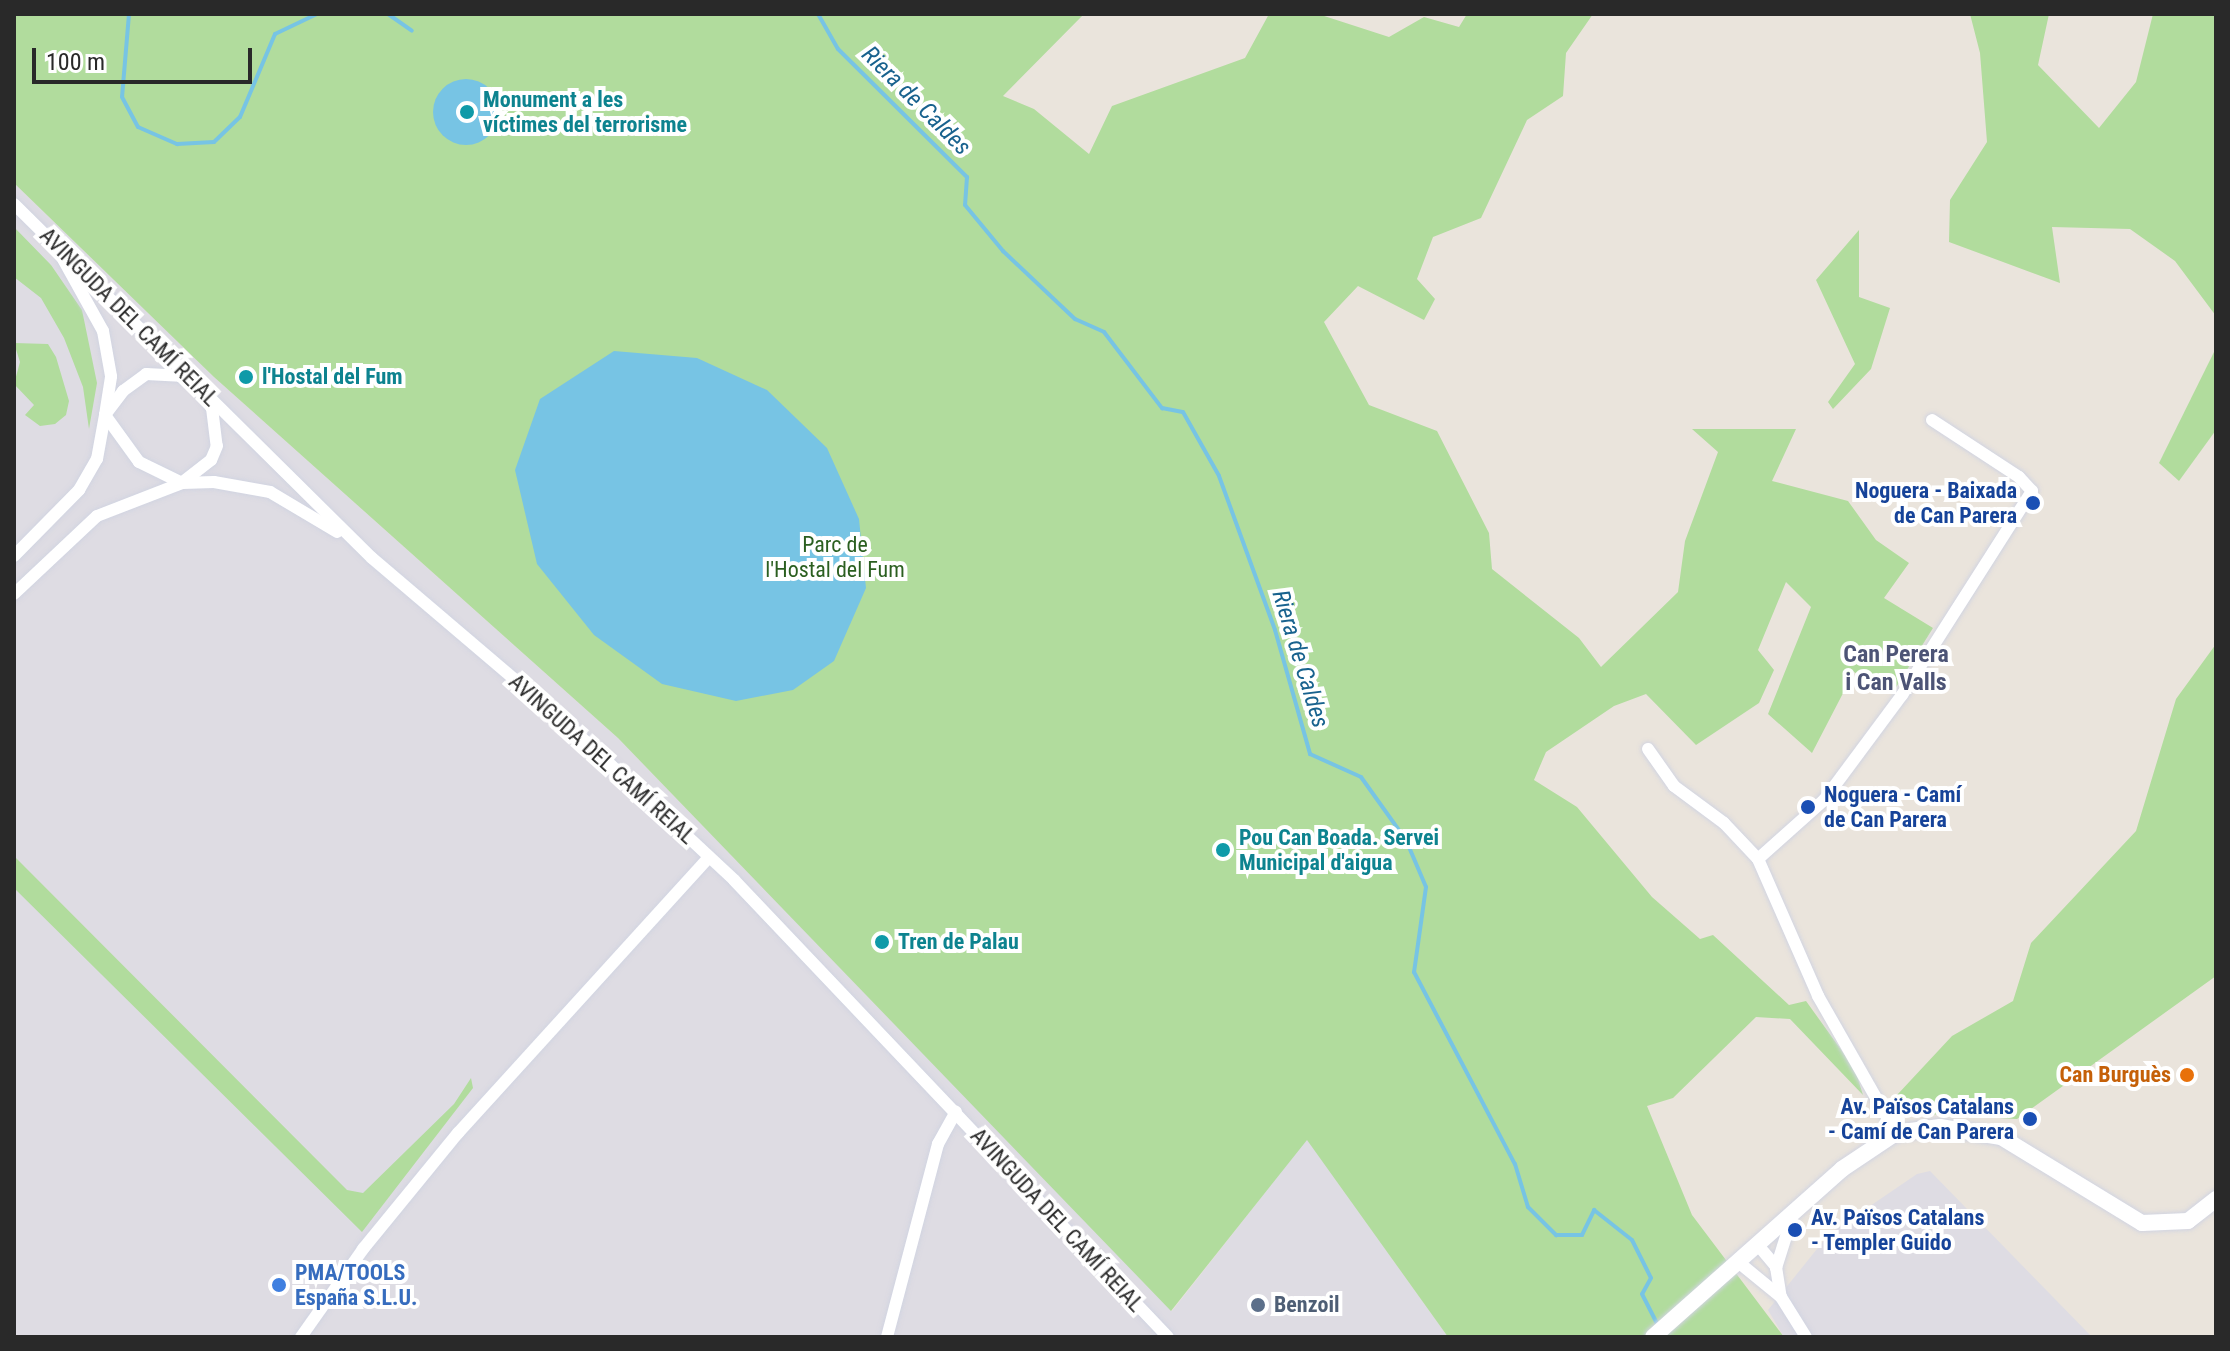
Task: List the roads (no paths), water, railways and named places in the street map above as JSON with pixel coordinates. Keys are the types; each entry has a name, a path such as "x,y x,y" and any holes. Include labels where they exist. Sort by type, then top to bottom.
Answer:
{"main road":[{"path":"1653,1337 1870,1147 1896,1133 1940,1127 2001,1137 2142,1223 2188,1221 2216,1199"}],"street":[{"name":"AVINGUDA DEL CAMÍ REIAL","path":"14,204 372,558 568,725 709,857 956,1112 1166,1336"},
{"path":"14,556 79,490 97,459 111,376 103,331 51,240"},
{"path":"14,594 97,516 182,483 211,460 217,446 212,408 199,385 180,376 146,374 123,391 105,415"},
{"path":"105,415 139,462 182,483 214,482 270,492 312,514 372,558"},
{"path":"1758,859 1824,800 1902,695 2032,491 2019,477 1932,420"},
{"path":"1648,749 1674,786 1724,823 1758,859 1818,996 1896,1133"},
{"path":"301,1337 363,1249 458,1133 709,857"},
{"path":"887,1337 938,1144 956,1112"},
{"path":"1781,1297 1776,1268 1794,1211"},
{"path":"1757,1244 1776,1268"},
{"path":"1737,1261 1781,1297 1806,1337"}],"water":[{"path":"466,79 479,82 489,89 496,99 499,112 496,125 489,135 479,142 466,145 453,142 443,135 436,125 433,112 436,99 443,89 453,82"},
{"path":"614,351 697,358 767,390 827,448 859,519 866,588 834,661 793,690 736,701 662,684 594,635 537,564 515,470 540,399"}],"waterway":[{"path":"129,14 122,97 138,127 177,144 214,142 240,117 275,34 317,14"},
{"path":"388,14 412,31"},
{"name":"Riera de Caldes","path":"818,14 838,49 967,177 965,205 1003,251 1075,319 1104,332 1162,408 1183,412 1219,476 1275,630 1310,754 1361,777 1406,840 1426,887 1414,972 1515,1164 1528,1207 1556,1235 1582,1235 1594,1210 1632,1240 1651,1278 1642,1294 1659,1327"}],"place":[{"name":"Monument a les víctimes del terrorisme","path":"467,112"},
{"name":"l'Hostal del Fum","path":"246,377"},
{"name":"Noguera - Baixada de Can Parera","path":"2033,503"},
{"name":"Noguera - Camí de Can Parera","path":"1808,807"},
{"name":"Pou Can Boada. Servei Municipal d'aigua","path":"1223,850"},
{"name":"Tren de Palau","path":"882,942"},
{"name":"Can Burguès","path":"2187,1075"},
{"name":"Av. Països Catalans - Camí de Can Parera","path":"2030,1119"},
{"name":"Av. Països Catalans - Templer Guido","path":"1795,1230"},
{"name":"PMA/TOOLS España S.L.U.","path":"279,1285"},
{"name":"Benzoil","path":"1258,1305"}],"district":[{"name":"Can Perera i Can Valls","path":"1896,669"}],"park label":[{"name":"Parc de l'Hostal del Fum","path":"835,556"}]}
